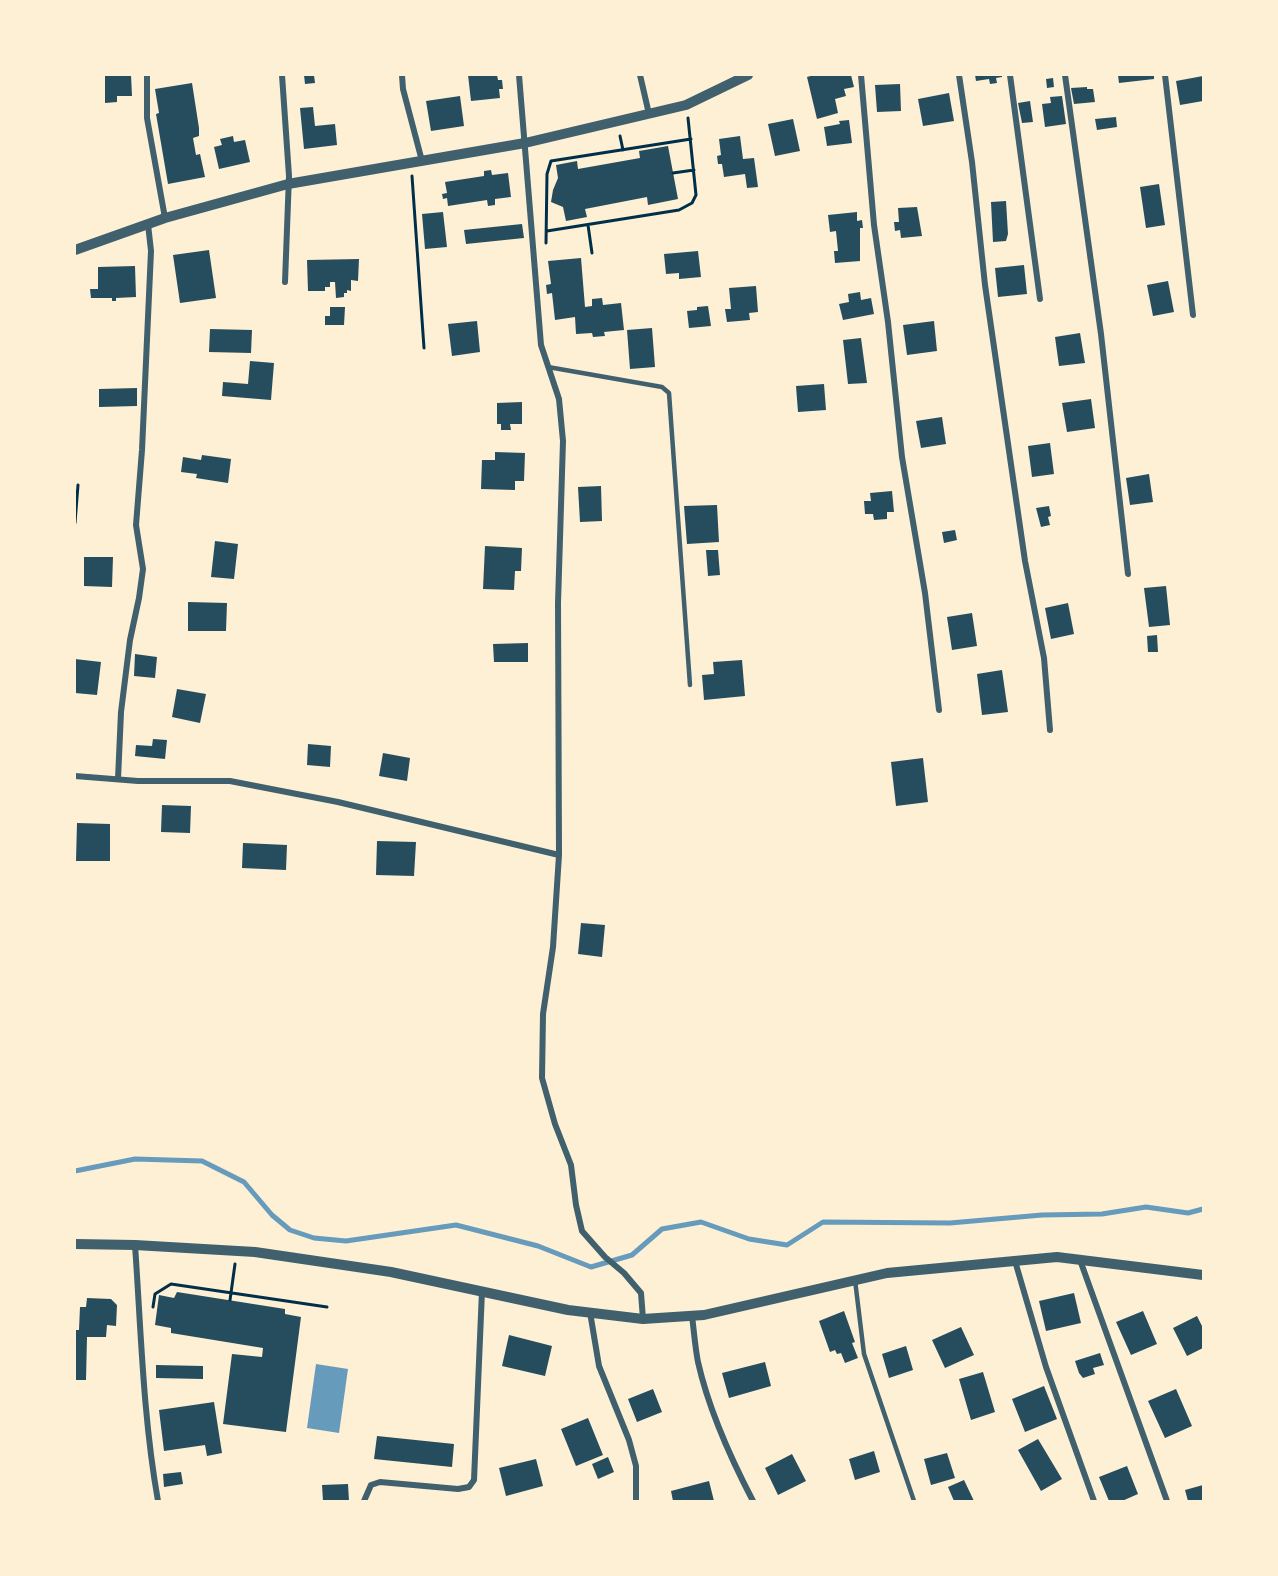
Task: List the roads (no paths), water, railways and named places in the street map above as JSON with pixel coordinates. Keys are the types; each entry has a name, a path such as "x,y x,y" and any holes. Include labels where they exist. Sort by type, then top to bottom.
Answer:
{"street":[{"path":"147,75 147,118 165,218"},
{"path":"282,75 288,184 285,282"},
{"path":"402,75 416,161"},
{"path":"519,75 541,345 559,399 563,441 558,603 559,855 553,947 543,1014 542,1078 555,1124 571,1166 582,1231 641,1293 643,1319"},
{"path":"640,75 649,115"},
{"path":"75,250 165,218 288,184 525,143 649,115 686,105 748,75"},
{"path":"861,75 874,225 888,322 902,457 925,593 939,710"},
{"path":"959,75 972,162 985,285 1025,561 1044,658 1050,730"},
{"path":"1010,75 1040,299"},
{"path":"1065,75 1101,334 1128,574"},
{"path":"1165,75 1193,315"},
{"path":"118,779 121,711 130,640 143,568 136,525 142,450 150,251 148,224"},
{"path":"75,776 230,781 338,802 559,855"},
{"path":"75,1244 255,1252 391,1272 568,1310 643,1319 704,1315 886,1273 1057,1257 1203,1275"},
{"path":"135,1245 145,1392 158,1501"},
{"path":"1080,1260 1167,1501"},
{"path":"1015,1261 1046,1366 1095,1501"},
{"path":"364,1501 371,1485 380,1482 458,1489 469,1488 474,1480 482,1291"},
{"path":"590,1312 599,1366 629,1440 636,1466 636,1501"},
{"path":"692,1316 698,1361 711,1410 753,1501"}],"lane":[{"path":"548,367 662,387 669,393 690,685"},
{"path":"855,1280 864,1354 914,1501"}],"water":[{"path":"316,1364 348,1369 339,1433 307,1428"}],"waterway":[{"path":"75,1171 135,1159 202,1161 244,1182 272,1215 290,1230 314,1238 346,1241 456,1225 538,1246 591,1267 632,1255 662,1229 701,1222 749,1239 787,1245 823,1222 950,1223 1042,1215 1102,1214 1146,1207 1188,1213 1203,1209"}]}
